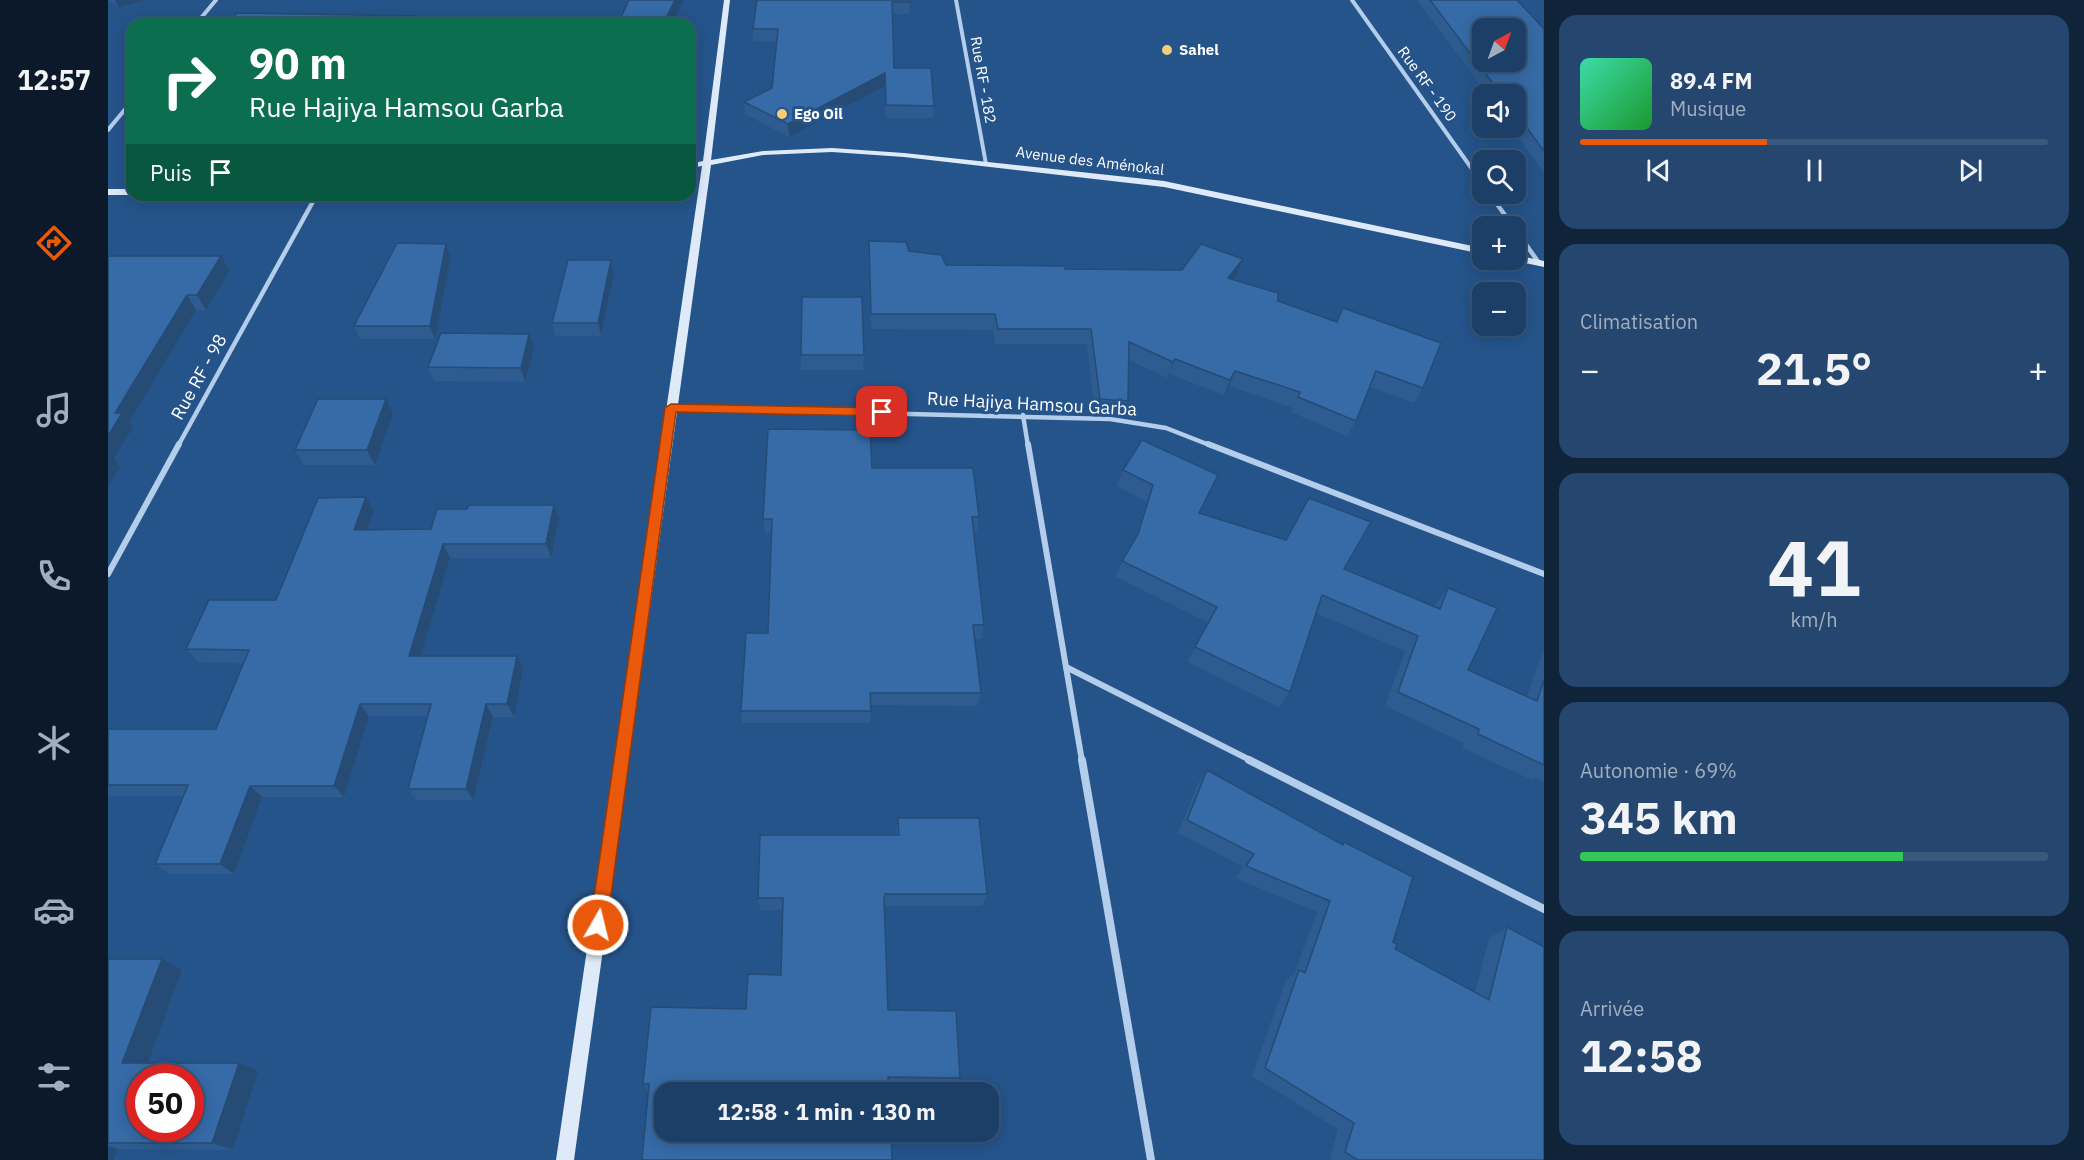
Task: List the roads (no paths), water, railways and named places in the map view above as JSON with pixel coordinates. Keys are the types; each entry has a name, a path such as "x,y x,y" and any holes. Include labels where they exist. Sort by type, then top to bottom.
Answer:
{"main road":[{"path":"565,1160 707,162 727,0"},
{"name":"Avenue des Aménokal","path":"696,165 763,153 832,150 986,164 1164,184 1472,249"},
{"path":"108,192 126,192"},
{"path":"1526,260 1542,263"}],"street":[{"path":"201,18 216,0"},
{"name":"Rue RF - 182","path":"956,0 986,164"},
{"name":"Rue RF - 190","path":"1352,0 1472,169"},
{"path":"108,130 126,108"},
{"name":"Rue RF - 98","path":"108,574 313,201"},
{"path":"1526,243 1542,263"},
{"name":"Rue Hajiya Hamsou Garba","path":"671,408 1023,415 1110,419 1166,428 1544,574"},
{"path":"1023,415 1151,1160"},
{"path":"1066,667 1544,909"}],"place":[{"name":"Sahel","path":"1167,50"},
{"name":"Ego Oil","path":"782,114"}]}
